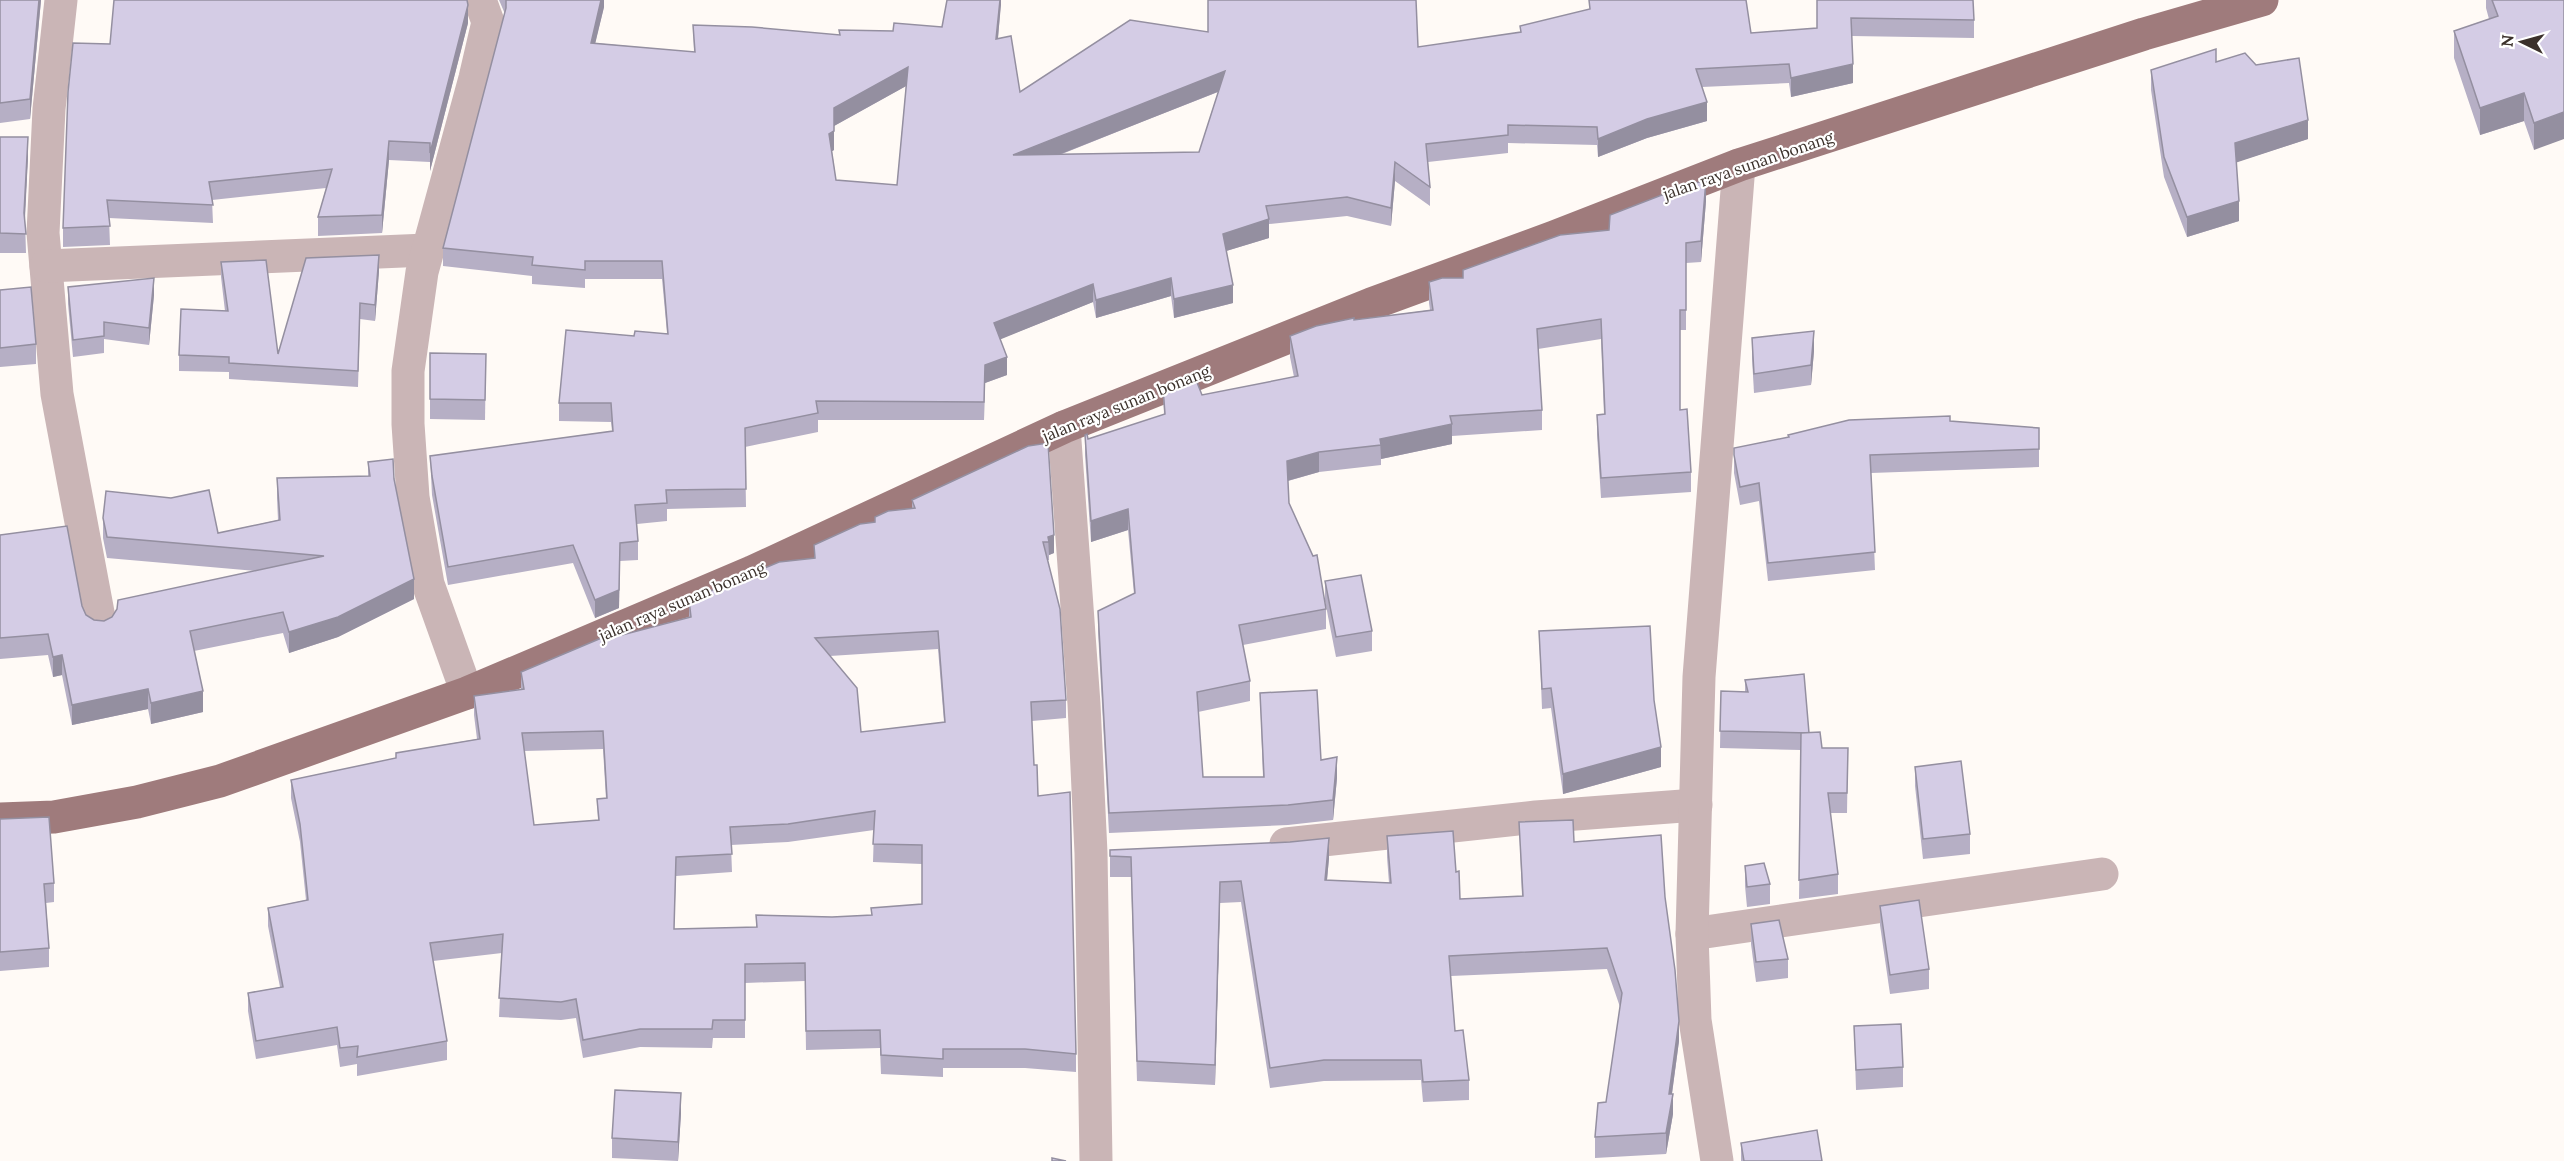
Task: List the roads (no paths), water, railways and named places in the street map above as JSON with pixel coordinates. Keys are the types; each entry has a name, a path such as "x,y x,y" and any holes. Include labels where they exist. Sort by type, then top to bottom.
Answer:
{"main road":[{"name":"jalan raya sunan bonang","path":"0,819 54,817 136,802 220,781 467,693 752,572 1064,427 1371,303 1554,237 1739,165 2144,34 2262,0"}],"street":[{"path":"61,0 34,137 57,394 100,623"},
{"path":"467,693 428,584 413,497 408,424 408,371 428,250 488,22 480,0"},
{"path":"1717,1161 1695,1020 1692,934 1699,677 1739,165"},
{"path":"46,266 428,250"},
{"path":"1064,427 1084,704 1091,852 1096,1161"},
{"path":"1254,845 1289,844 1536,817 1696,805"},
{"path":"1091,852 1126,851"},
{"path":"1692,934 2102,874"}]}
